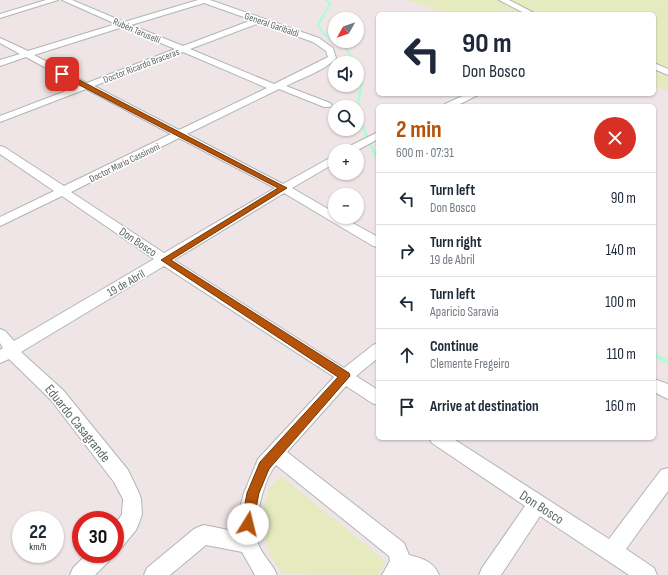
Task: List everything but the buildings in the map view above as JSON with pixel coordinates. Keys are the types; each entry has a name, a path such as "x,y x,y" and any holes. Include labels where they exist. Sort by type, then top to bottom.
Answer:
{"street":[{"path":"18,0 33,6"},
{"path":"0,16 54,0"},
{"name":"Rubén Taruselli","path":"66,0 277,87 327,104"},
{"path":"123,24 129,20 194,0"},
{"path":"0,63 204,0"},
{"name":"General Garibaldi","path":"204,0 321,42 330,50 332,56"},
{"path":"504,0 528,12"},
{"name":"Doctor Ricardo Braceras","path":"0,119 259,20"},
{"path":"0,40 283,188 376,242"},
{"name":"Doctor Mario Cassinoni","path":"0,222 180,135 328,60"},
{"path":"656,67 668,72"},
{"path":"452,104 470,96"},
{"path":"361,144 372,138"},
{"name":"Don Bosco","path":"0,149 165,260 376,397"},
{"name":"19 de Abril","path":"6,353 328,162"},
{"name":"Eduardo Casagrande","path":"0,335 6,340 6,353 16,357 57,395 121,476 132,499 132,514 129,523 124,529"},
{"path":"267,575 248,544 248,515 253,493 264,465 345,376 376,351"},
{"path":"656,386 668,392"},
{"name":"Don Bosco","path":"441,440 647,575"},
{"path":"274,453 397,550 397,569 420,568 429,575"},
{"path":"612,552 668,476"},
{"path":"489,575 537,504"},
{"path":"154,575 204,535 248,544"},
{"path":"80,575 93,563"}],"green space":[{"path":"406,0 668,0 668,91 656,87 656,12 443,12"},
{"path":"281,476 386,562 378,575 283,574 270,555 264,532 264,509 269,488"}],"waterway":[{"path":"326,0 330,4 318,25 324,34 345,47 351,56"},
{"path":"359,100 360,92"},
{"path":"364,129 376,157"},
{"path":"656,356 668,362"}],"route":[{"path":"62,74 283,188 165,260 345,376 264,465 253,493 248,515 248,524"}]}
